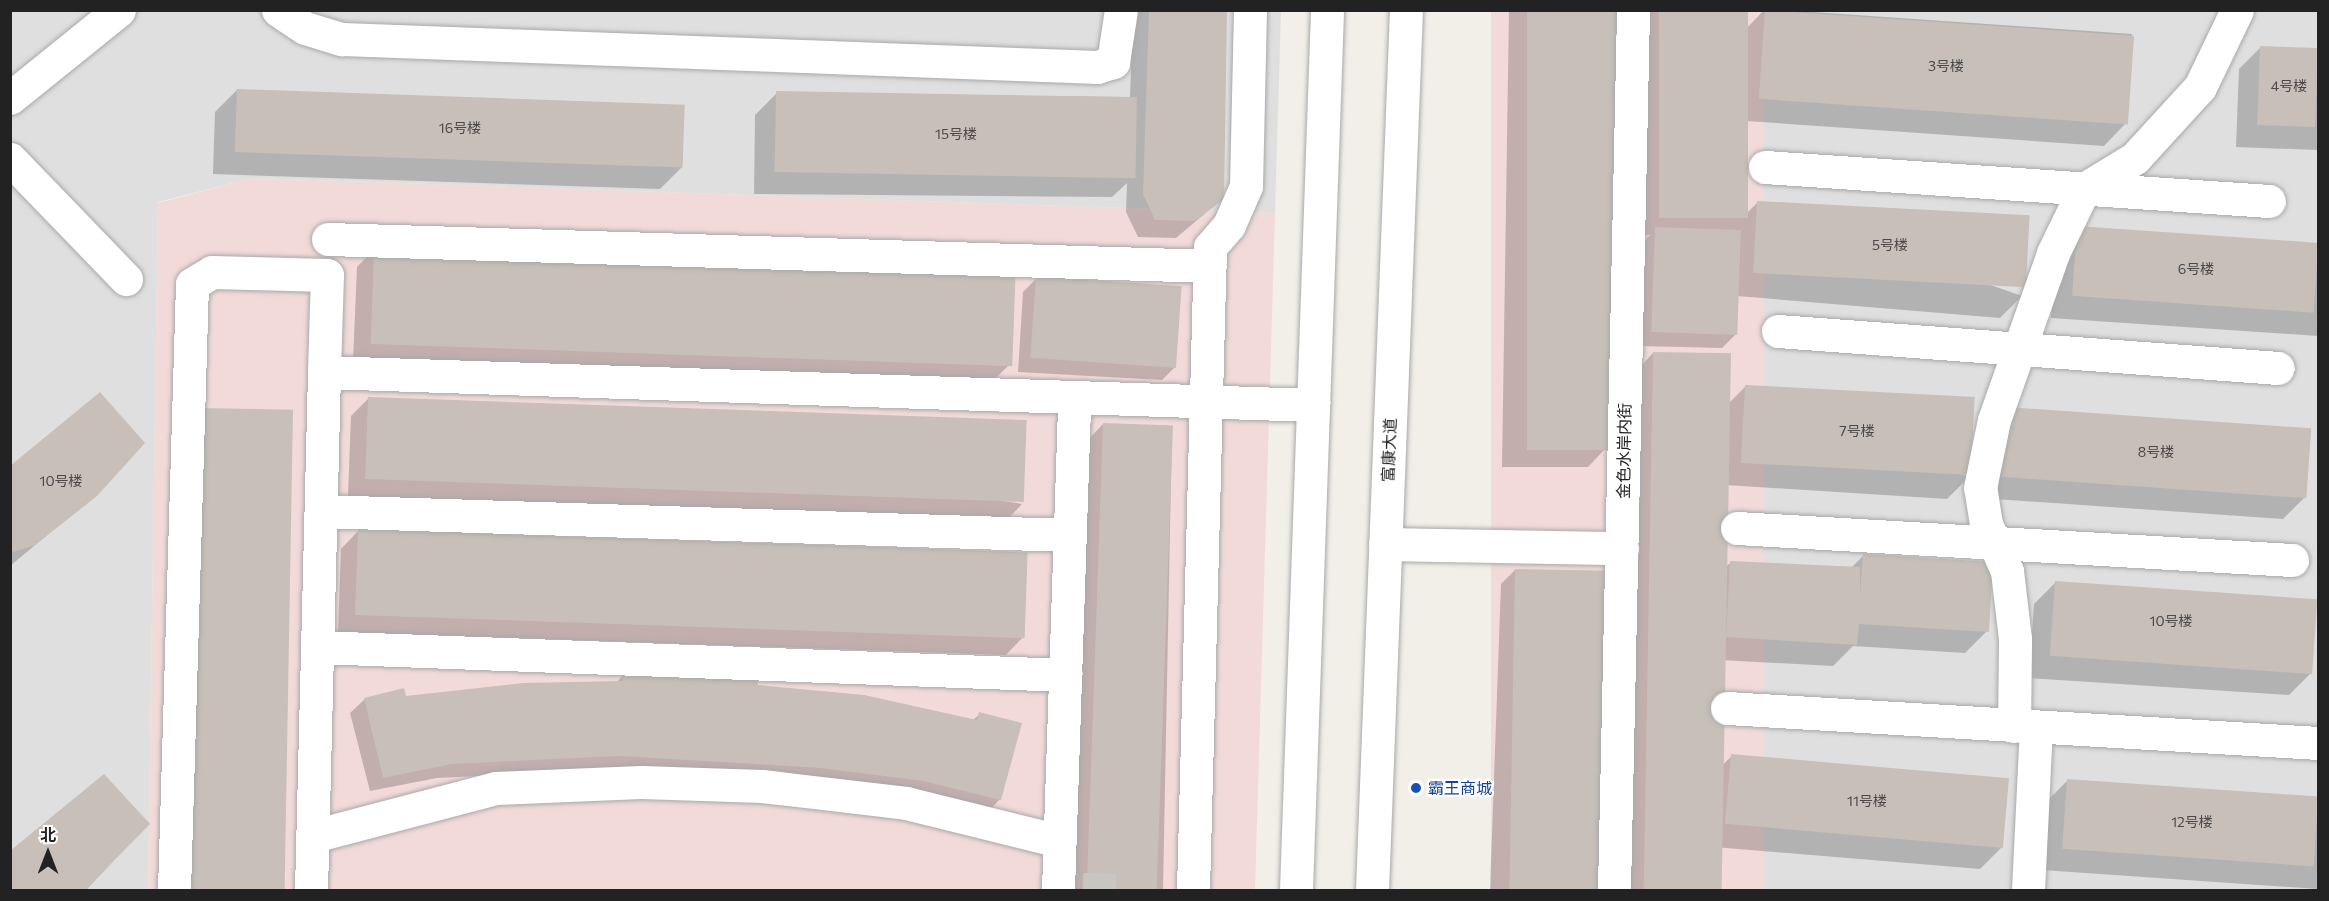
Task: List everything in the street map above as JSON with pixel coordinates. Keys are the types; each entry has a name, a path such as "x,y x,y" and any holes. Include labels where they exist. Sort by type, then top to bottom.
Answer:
{"street":[{"path":"10,98 118,10"},
{"path":"278,10 305,28 342,39 1097,67 1113,62 1121,10"},
{"path":"1193,891 1210,247 1242,204 1246,186 1250,10"},
{"path":"1296,891 1327,10"},
{"name":"富康大道","path":"1372,891 1406,10"},
{"name":"金色水岸内街","path":"1614,891 1633,10"},
{"path":"2028,891 2025,726 2007,571 1994,543 1980,488 1994,420 2053,253 2084,189 2135,158 2200,87 2237,10"},
{"path":"10,159 126,279"},
{"path":"1765,167 2269,201"},
{"path":"328,238 1210,266"},
{"path":"174,891 192,284 212,272 327,275 311,891"},
{"path":"1778,331 2278,368"},
{"path":"324,372 1313,405"},
{"path":"1066,889 1059,841 1074,398"},
{"path":"321,511 1070,535"},
{"path":"1737,528 2292,560"},
{"path":"1385,544 1622,548"},
{"path":"317,647 1065,675"},
{"path":"1727,708 2319,743"},
{"path":"313,836 496,788 641,782 762,786 906,804 1059,841"}],"shaded area":[{"path":"10,11 1281,11 1275,213 252,178 158,202 148,890 11,890"},
{"path":"1491,11 2318,11 2318,890 1491,890"},
{"path":"1491,11 1764,11 1764,890 1491,890"},
{"path":"252,178 1275,213 1255,890 148,890 158,203"}],"building":[{"path":"1149,10 1227,10 1224,199 1195,221 1155,220 1143,194"},
{"path":"1527,10 1617,10 1617,450 1527,450"},
{"path":"1659,10 1748,10 1748,218 1659,218"},
{"path":"1765,10 2134,36 2128,125 1759,99"},
{"path":"2260,46 2318,48 2315,127 2257,125"},
{"path":"237,89 685,105 683,168 235,152"},
{"path":"776,91 1137,97 1136,178 775,172"},
{"path":"1757,201 2030,215 2026,287 1753,273"},
{"path":"2077,226 2318,243 2314,313 2072,296"},
{"path":"1655,227 1741,230 1737,335 1651,332"},
{"path":"374,248 1016,270 1012,366 371,344"},
{"path":"1036,276 1182,286 1176,368 1030,358"},
{"path":"1653,352 1731,353 1722,890 1644,890"},
{"path":"1745,385 1975,397 1971,475 1741,463"},
{"path":"100,392 145,443 97,496 35,545 10,553 10,466"},
{"path":"368,397 1027,420 1024,502 365,479"},
{"path":"2006,407 2311,428 2306,498 2001,477"},
{"path":"198,408 293,410 285,890 190,890"},
{"path":"1103,423 1173,425 1157,890 1087,890"},
{"path":"358,529 1028,552 1025,638 355,615"},
{"path":"1863,554 1993,562 1989,632 1859,624 1857,645 1726,637 1730,561 1860,567 1860,595"},
{"path":"1515,569 1610,571 1604,890 1509,890"},
{"path":"2055,581 2317,599 2312,674 2050,656"},
{"path":"624,673 758,679 758,685 864,695 977,720 979,712 1022,723 1001,800 923,781 821,768 620,756 452,764 383,778 364,698 404,688 406,696 523,683 623,681"},
{"path":"1731,754 2009,778 2003,848 1725,824"},
{"path":"104,774 150,824 85,890 10,890 10,851"},
{"path":"2067,779 2318,797 2314,866 2062,849"}],"tunnel":[{"path":"1083,889 1129,890"}],"place":[{"name":"霸王商城","path":"1416,788"}]}
